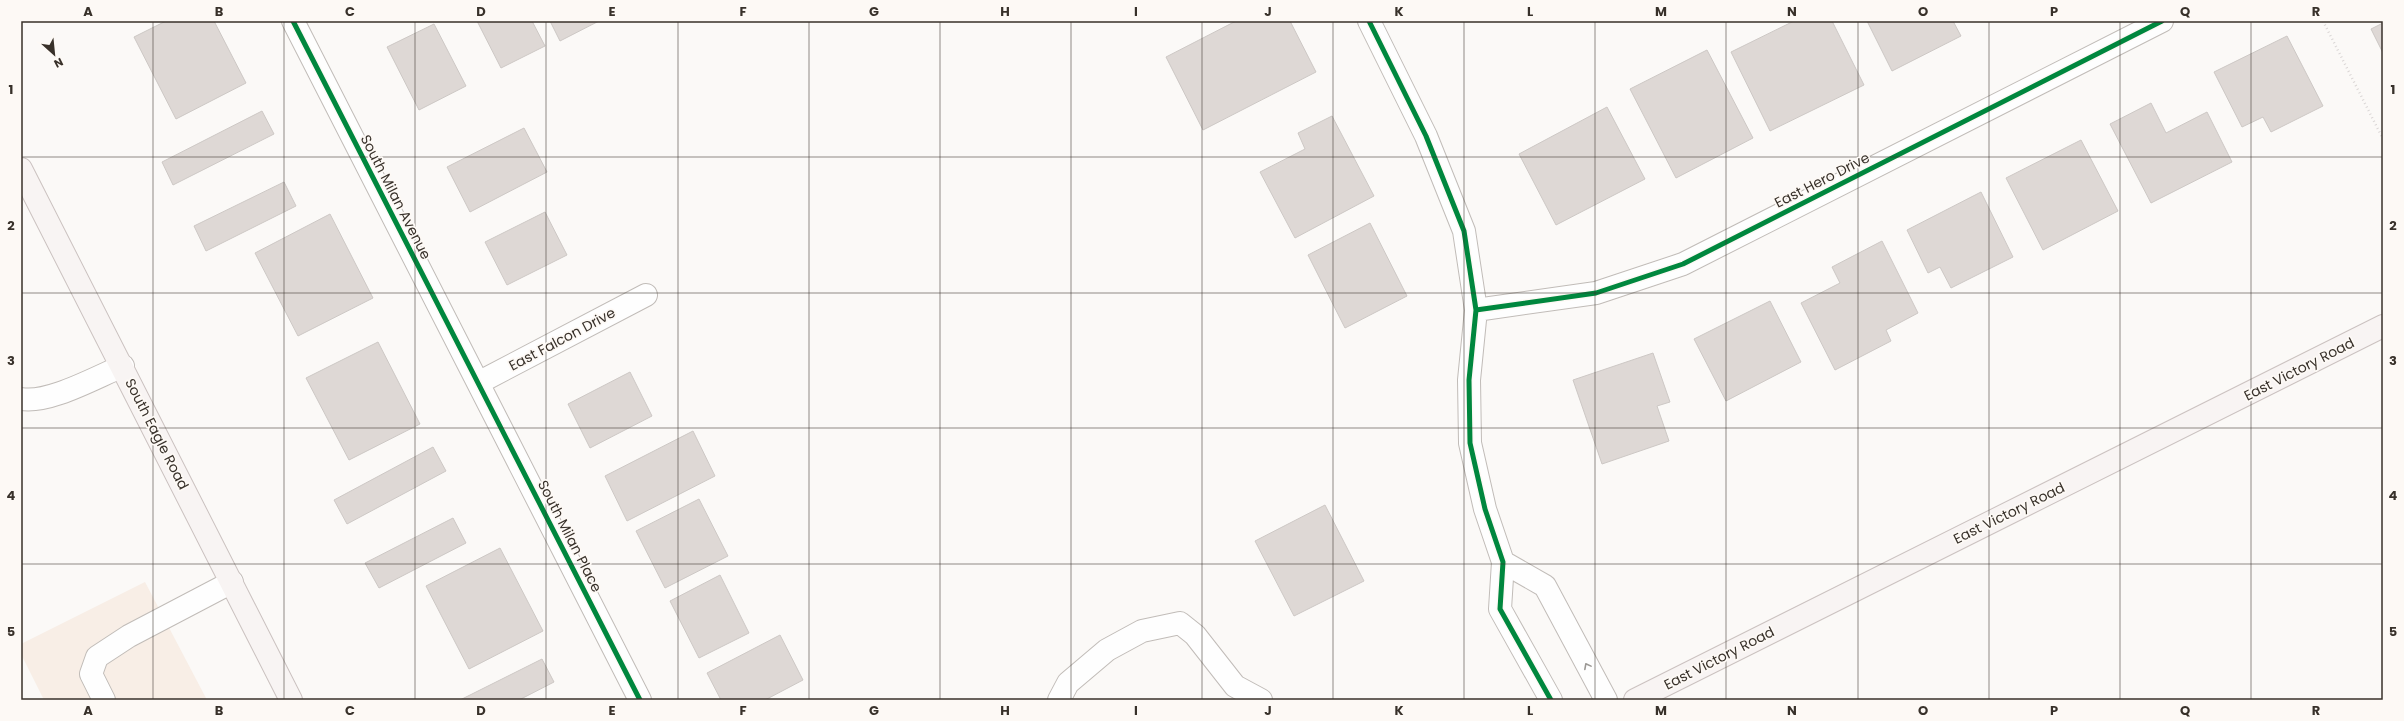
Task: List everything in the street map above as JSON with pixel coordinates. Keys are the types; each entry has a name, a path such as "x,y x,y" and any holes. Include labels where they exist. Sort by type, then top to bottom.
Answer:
{"main road":[{"name":"South Eagle Road","path":"21,169 123,366 291,700"},
{"name":"East Victory Road","path":"1635,700 2383,326"}],"street":[{"name":"South Milan Avenue","path":"293,21 478,384"},
{"path":"1369,21 1426,136 1464,230 1476,310 1469,380 1470,443 1485,509 1503,562 1500,609 1551,700"},
{"name":"East Hero Drive","path":"1476,310 1596,293 1683,264 2162,21"},
{"name":"East Falcon Drive","path":"478,384 646,295"},
{"path":"21,399 30,401 62,392 123,366"},
{"name":"South Milan Place","path":"478,384 640,700"},
{"path":"1503,562 1545,586 1606,700"},
{"path":"104,700 91,674 97,657 129,636 232,582"},
{"path":"1059,700 1068,683 1107,650 1142,631 1180,623 1195,636 1236,686 1261,700"}],"path":[{"path":"2323,21 2383,139"}],"shaded area":[{"path":"145,582 207,700 44,700 21,654 21,644"}],"building":[{"path":"166,21 214,21 246,83 176,119 134,37"},
{"path":"477,21 532,21 545,46 501,68"},
{"path":"550,21 599,21 560,41"},
{"path":"1236,21 1290,21 1316,72 1203,130 1166,57"},
{"path":"1794,21 1832,21 1864,85 1770,131 1731,52"},
{"path":"1867,21 1953,21 1961,36 1892,71"},
{"path":"2383,23 2383,53 2371,29"},
{"path":"434,24 466,86 419,110 387,47"},
{"path":"2287,36 2323,106 2271,132 2263,117 2242,127 2214,72"},
{"path":"1707,50 1753,138 1676,178 1630,89"},
{"path":"2151,103 2166,133 2207,112 2232,162 2151,203 2110,124"},
{"path":"1607,107 1645,179 1556,225 1519,154"},
{"path":"262,111 274,134 173,185 162,162"},
{"path":"1332,116 1374,196 1295,238 1260,172 1305,149 1298,133"},
{"path":"524,128 547,172 470,212 447,167"},
{"path":"2081,140 2118,211 2043,250 2006,178"},
{"path":"284,182 296,206 206,251 194,226"},
{"path":"1981,192 2013,257 1951,288 1940,267 1928,273 1907,230"},
{"path":"545,212 567,255 507,285 485,242"},
{"path":"330,214 373,298 298,336 255,253"},
{"path":"1370,223 1407,296 1345,328 1308,255"},
{"path":"1882,241 1918,313 1886,330 1891,341 1835,370 1801,303 1840,283 1832,267"},
{"path":"1770,301 1801,362 1726,401 1694,339"},
{"path":"378,342 420,424 349,460 306,378"},
{"path":"1653,353 1670,402 1657,406 1669,441 1602,464 1573,380"},
{"path":"630,372 652,416 590,448 568,404"},
{"path":"693,431 715,476 627,521 605,476"},
{"path":"433,447 446,471 347,524 334,500"},
{"path":"699,499 728,556 665,588 636,531"},
{"path":"1325,505 1364,581 1294,616 1255,541"},
{"path":"453,518 466,543 379,588 365,563"},
{"path":"500,548 543,631 469,669 426,586"},
{"path":"720,575 749,633 699,658 670,601"},
{"path":"780,635 803,680 765,700 721,700 707,673"},
{"path":"542,659 554,682 519,700 460,700"}],"cycle path":[{"path":"293,21 640,700"},
{"path":"1369,21 1426,136 1464,231 1476,310 1469,380 1470,443 1485,509 1503,562 1500,609 1551,700"},
{"path":"1476,310 1596,293 1683,264 2162,21"}]}
